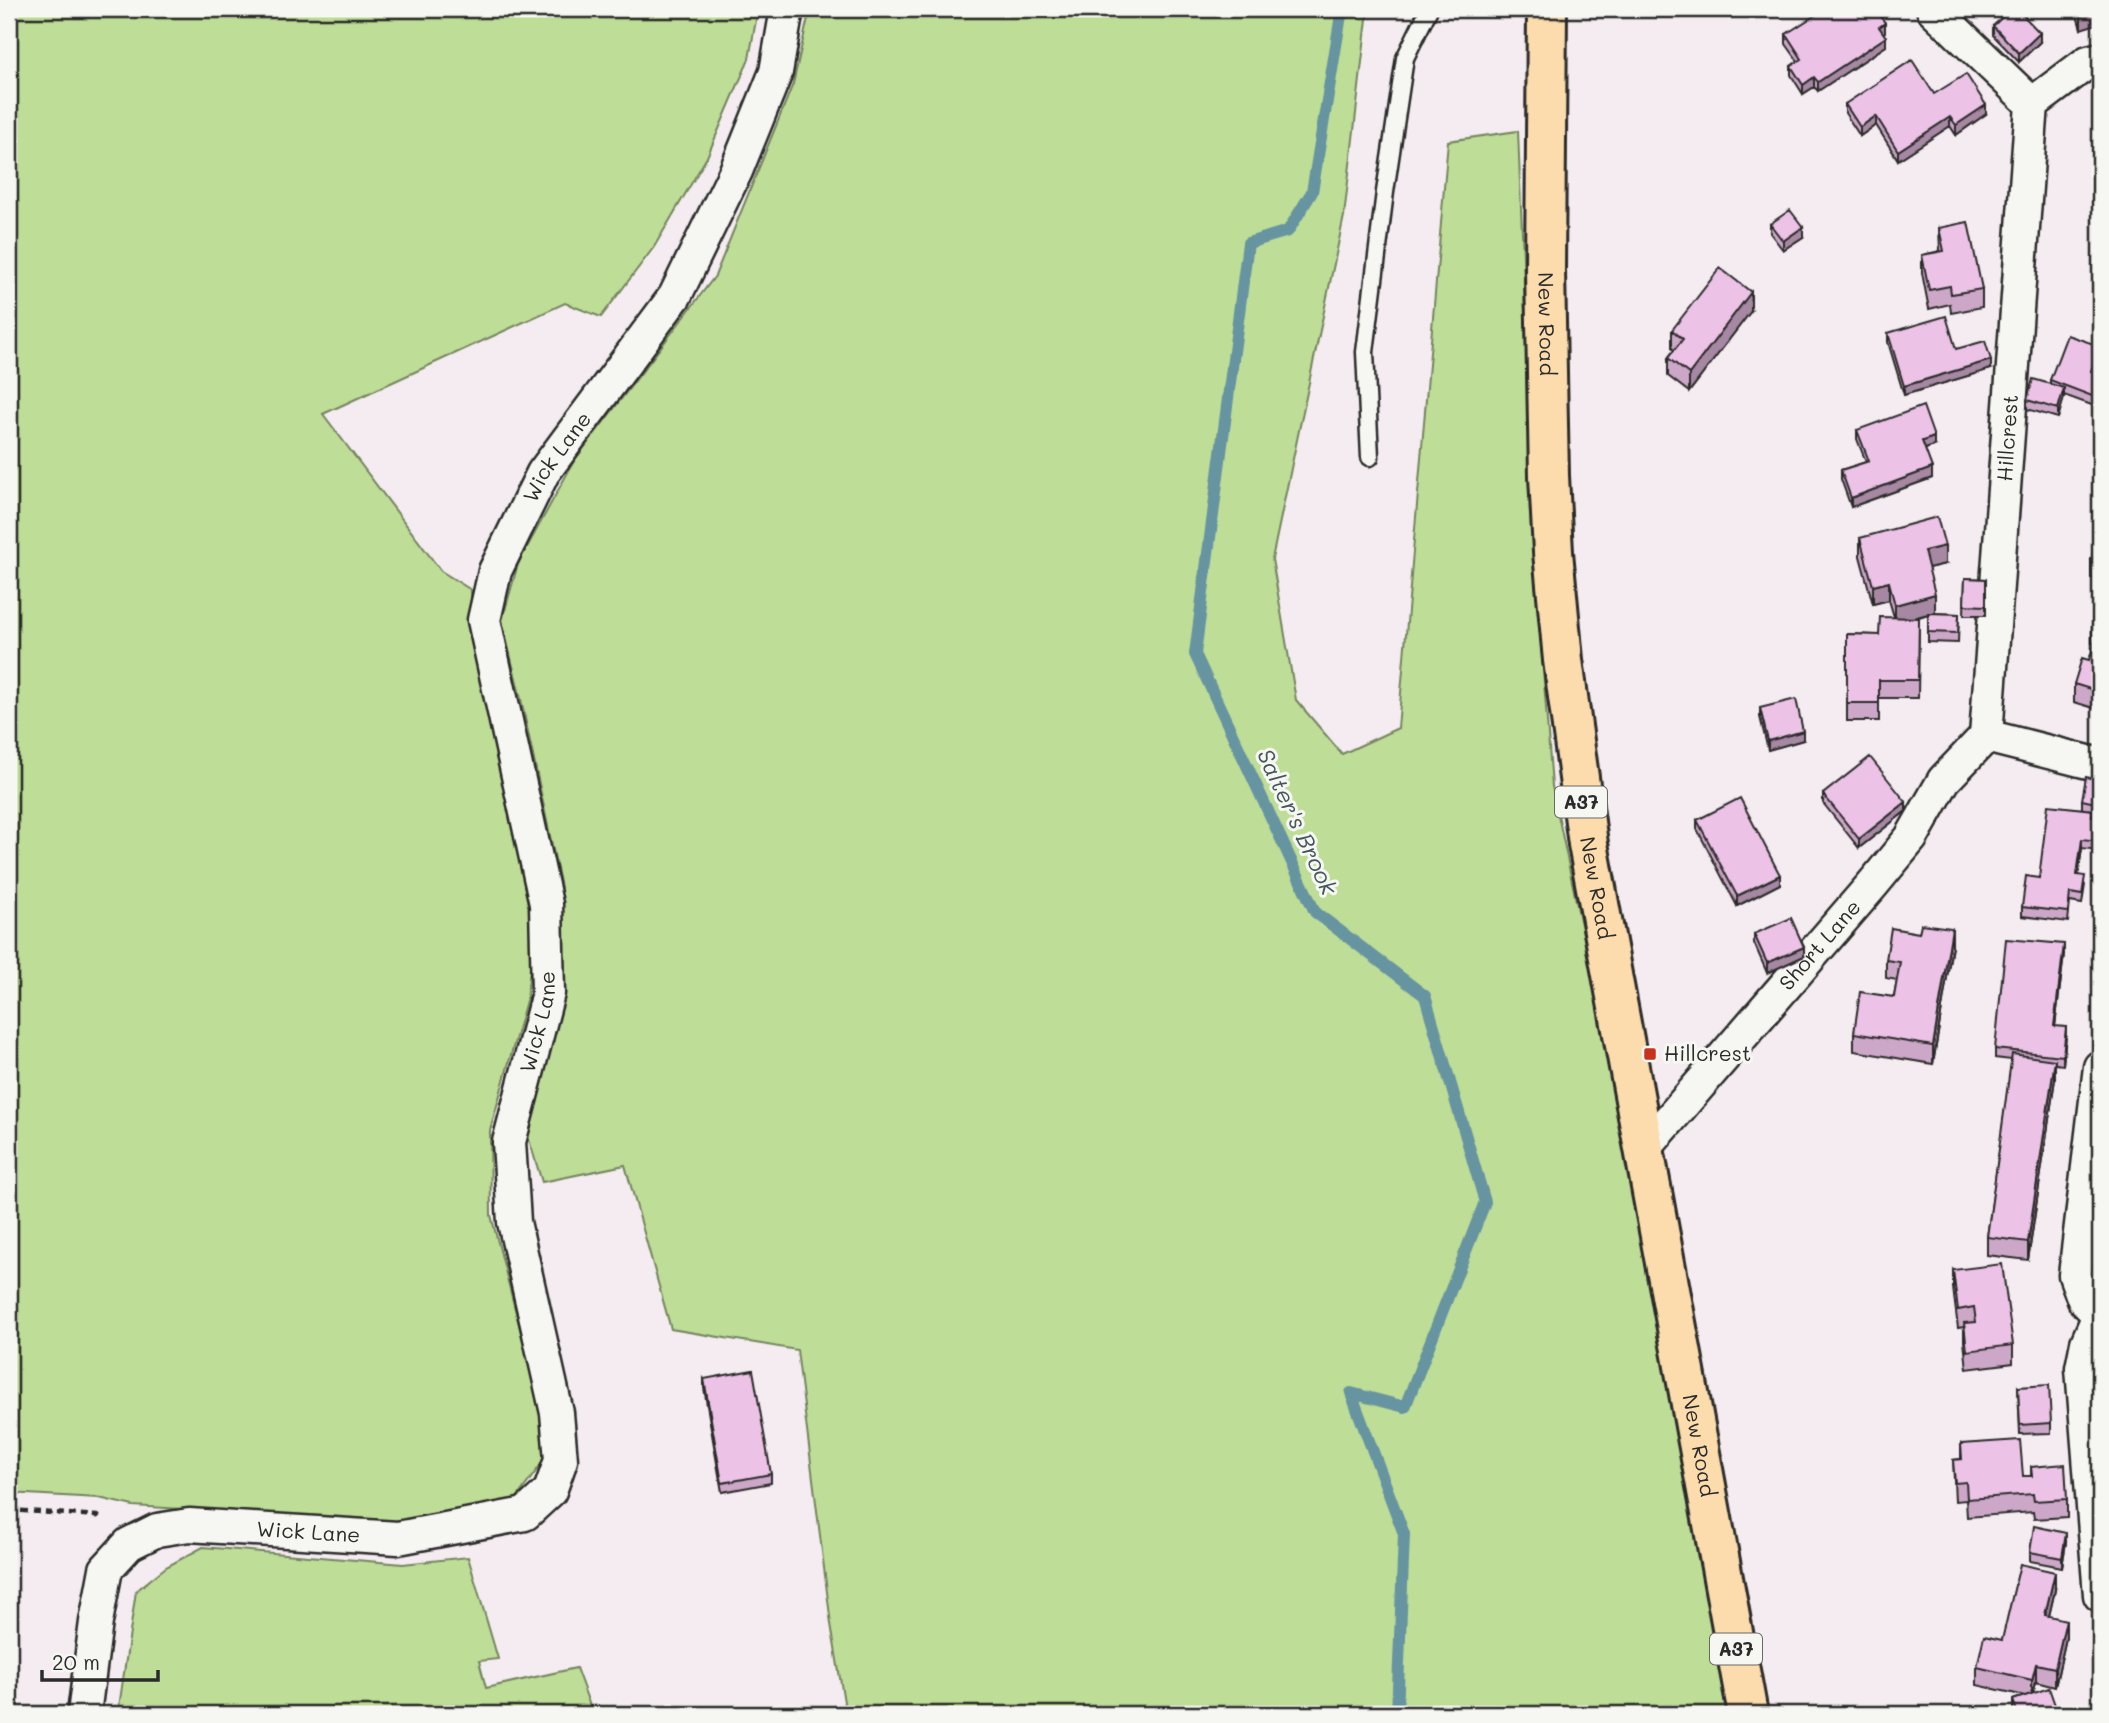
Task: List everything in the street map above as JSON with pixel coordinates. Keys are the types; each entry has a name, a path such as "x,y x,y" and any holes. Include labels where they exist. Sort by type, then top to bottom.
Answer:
{"highway":[{"name":"New Road","path":"1547,9 1545,270 1549,475 1563,660 1588,844 1748,1714"}],"street":[{"name":"Wick Lane","path":"84,1714 106,1569 129,1544 157,1530 188,1525 398,1538 525,1514 550,1491 561,1460 557,1413 514,1222 509,1142 548,993 547,904 484,620 495,572 543,473 675,296 736,171 776,72 787,9"},
{"path":"1933,9 2032,104 2088,62 2100,59"},
{"name":"Hillcrest","path":"1986,736 2032,104"},
{"name":"Short Lane","path":"1645,1148 1873,884 1910,838 1944,780 1986,736"},
{"path":"1986,736 2100,765"},
{"path":"2100,1067 2075,1275 2084,1300 2100,1316 2087,1343 2082,1368 2100,1595"}],"lane":[{"path":"1370,457 1365,352 1380,232 1405,58 1429,9"}],"path":[{"path":"9,1510 98,1516 129,1544"}],"green space":[{"path":"9,9 758,9 749,59 707,157 654,247 601,317 565,303 323,414 441,571 471,590 471,621 531,895 527,997 490,1131 491,1215 542,1415 547,1456 516,1499 392,1522 133,1506 99,1498 9,1493"},
{"path":"810,9 1370,9 1344,216 1272,559 1296,700 1342,754 1398,728 1448,141 1518,131 1535,565 1552,786 1634,1178 1728,1714 846,1714 831,1624 797,1350 671,1329 625,1165 542,1182 526,1130 562,998 561,887 502,621 518,564 574,461 715,276 793,84"},
{"path":"203,1547 403,1564 468,1557 498,1659 479,1661 486,1688 576,1668 593,1714 118,1714 136,1591 166,1567"}],"building":[{"path":"1825,9 1876,9 1885,23 1879,27 1886,37 1818,82 1814,77 1803,85 1791,66 1802,59 1786,34"},
{"path":"2011,9 2017,9 2040,33 2019,53 1993,26"},
{"path":"1912,60 1934,94 1966,74 1986,105 1956,125 1950,117 1898,151 1876,116 1860,127 1845,104"},
{"path":"1790,210 1803,227 1783,241 1770,224"},
{"path":"1968,222 1982,289 1951,294 1950,286 1929,290 1922,255 1944,251 1939,228"},
{"path":"1720,268 1751,292 1689,374 1668,358 1683,339 1672,330"},
{"path":"1946,316 1956,349 1985,341 1991,360 1904,386 1888,333"},
{"path":"2067,335 2100,346 2091,371 2100,375 2100,399 2050,380"},
{"path":"2033,379 2064,388 2058,409 2027,400"},
{"path":"1923,406 1934,437 1922,441 1932,468 1851,498 1841,470 1869,461 1857,430"},
{"path":"1937,517 1945,546 1924,551 1935,594 1895,605 1889,582 1873,586 1860,538"},
{"path":"2098,539 2100,540 2100,563 2091,560"},
{"path":"1965,578 1986,579 1986,606 1964,605"},
{"path":"2100,600 2100,628 2092,625"},
{"path":"1928,613 1959,614 1958,633 1928,632"},
{"path":"1880,617 1919,618 1918,680 1879,680 1879,703 1847,703 1847,634 1879,635"},
{"path":"2100,628 2100,692 2074,684 2082,658 2089,660"},
{"path":"1796,699 1803,731 1768,741 1760,708"},
{"path":"1870,757 1906,802 1859,839 1823,794"},
{"path":"2086,777 2100,780 2100,804 2082,800"},
{"path":"1740,798 1780,875 1737,896 1697,820"},
{"path":"2048,805 2093,810 2092,816 2100,816 2099,841 2082,839 2077,875 2085,876 2082,895 2070,893 2068,912 2022,907 2026,876 2039,878"},
{"path":"1791,918 1804,947 1767,963 1754,934"},
{"path":"1921,924 1952,928 1933,1046 1854,1033 1860,992 1894,997 1900,962 1886,960 1891,928 1919,933"},
{"path":"2006,939 2064,944 2054,1026 2066,1027 2063,1056 1995,1049"},
{"path":"2012,1054 2055,1060 2028,1242 1987,1237"},
{"path":"2002,1264 2013,1345 1967,1351 1964,1323 1976,1322 1974,1307 1958,1310 1953,1270"},
{"path":"753,1370 771,1474 722,1483 704,1379"},
{"path":"2049,1385 2051,1423 2020,1425 2018,1387"},
{"path":"2020,1440 2023,1476 2032,1476 2031,1467 2065,1464 2067,1499 2034,1501 2033,1494 1967,1499 1966,1482 1955,1483 1953,1460 1962,1459 1961,1444"},
{"path":"2034,1526 2066,1533 2062,1558 2030,1552"},
{"path":"2020,1564 2055,1572 2045,1615 2066,1620 2055,1668 2036,1664 2032,1680 1977,1667 1984,1636 2002,1640"},
{"path":"2049,1688 2056,1708 2036,1714 2018,1714 2013,1700"}],"waterway":[{"name":"Salter's Brook","path":"1342,9 1312,192 1288,231 1248,243 1195,654 1315,912 1425,996 1485,1202 1405,1407 1351,1393 1404,1534 1397,1714"}],"place":[{"name":"Hillcrest","path":"1650,1054"}]}
